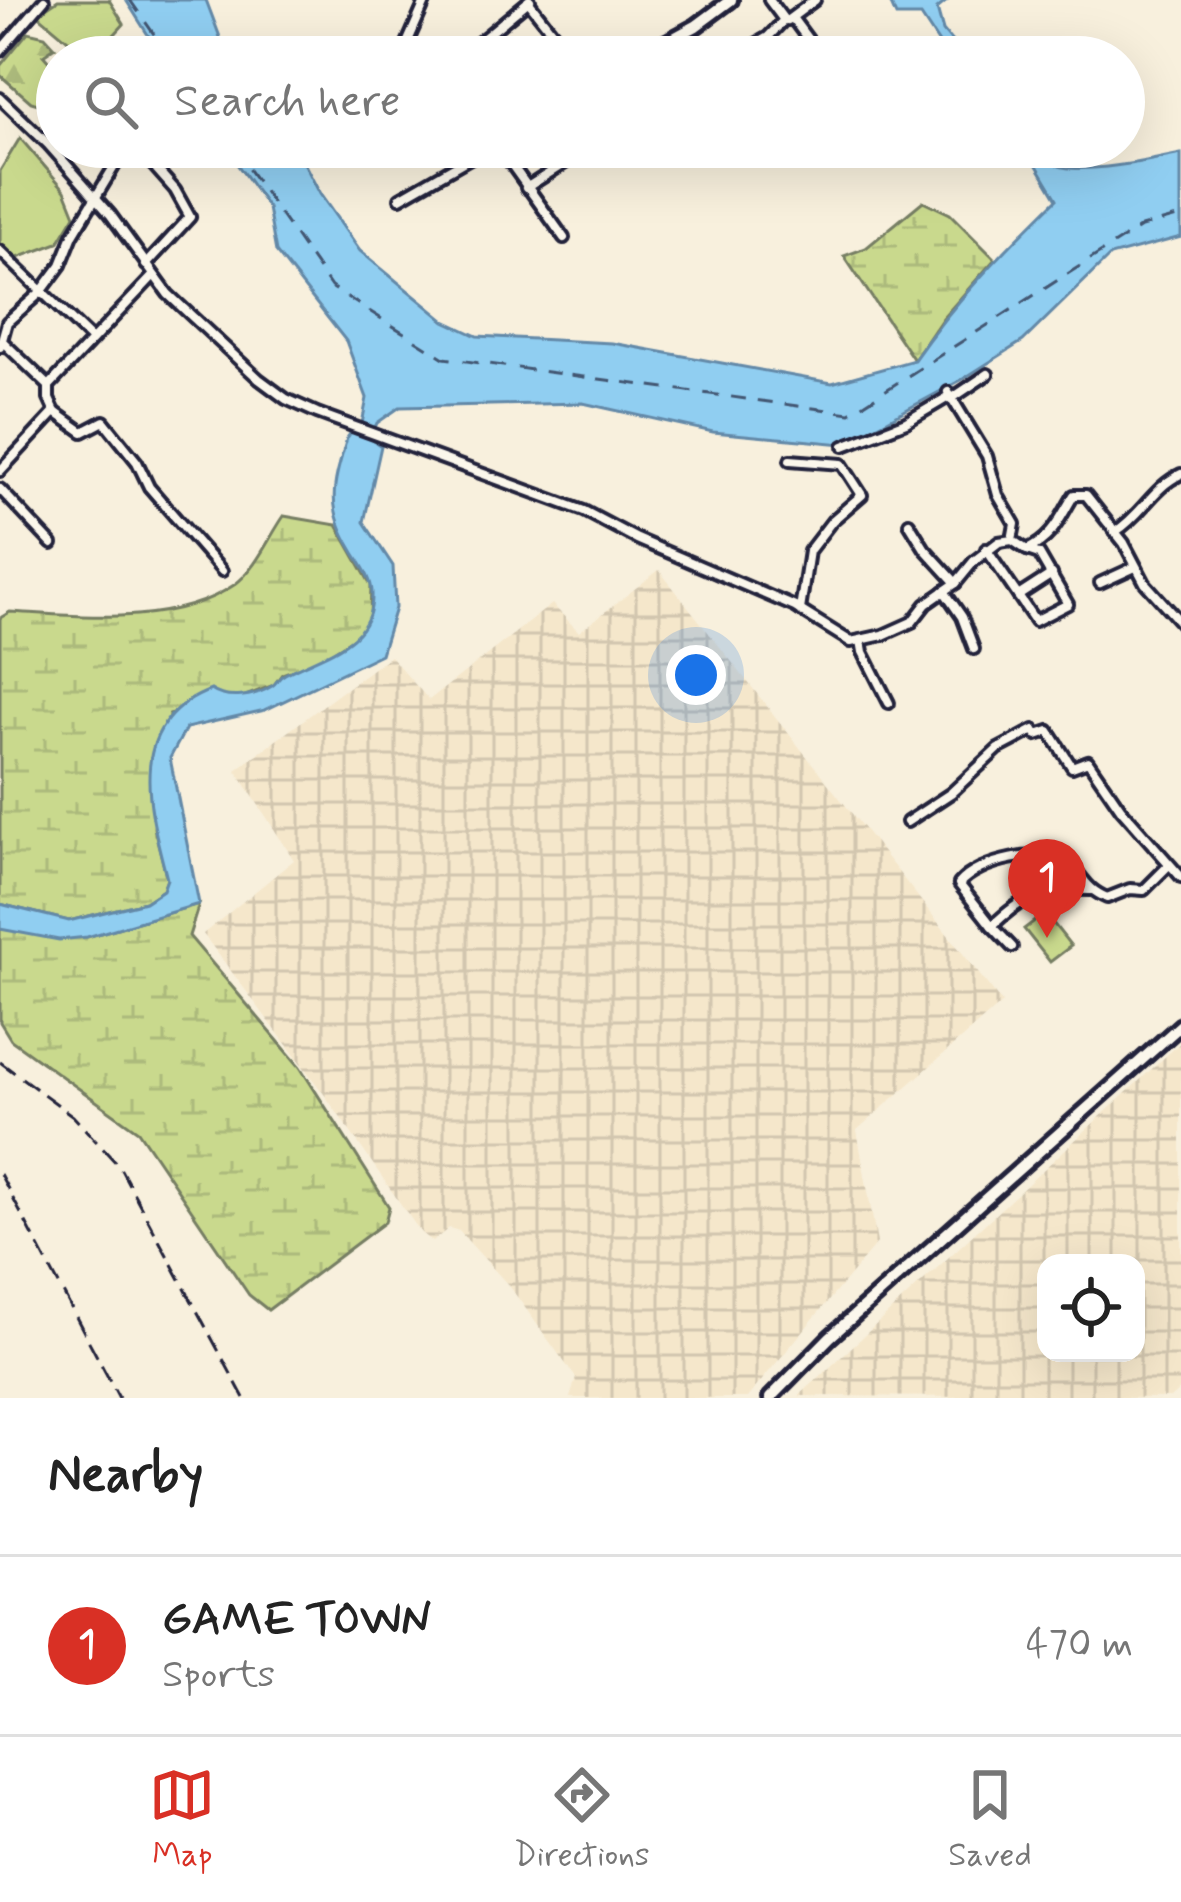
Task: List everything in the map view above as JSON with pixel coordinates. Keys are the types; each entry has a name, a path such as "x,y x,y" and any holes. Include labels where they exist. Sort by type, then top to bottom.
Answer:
{"main road":[{"path":"678,36 730,0"},
{"path":"770,1398 830,1337 1181,1025"}],"street":[{"path":"0,51 44,0"},
{"path":"410,36 425,0"},
{"path":"769,0 802,36"},
{"path":"769,36 815,0"},
{"path":"486,36 529,1 556,36"},
{"path":"0,98 36,135"},
{"path":"68,168 96,197 168,294 276,392 368,434 564,503 800,610 851,642 912,622 986,549 998,542 1012,540 1039,554 1068,604 1035,621 986,549"},
{"path":"49,386 2,345 7,322 41,292 61,265 73,235 113,168"},
{"path":"146,265 190,217 156,168"},
{"path":"400,198 452,168"},
{"path":"513,168 564,238"},
{"path":"526,188 557,168"},
{"path":"0,251 92,340"},
{"path":"153,276 49,386 49,399 55,412 83,432 104,421 137,462 149,487 222,571"},
{"path":"844,446 906,422 988,374"},
{"path":"950,396 987,456 998,495 1015,524 1012,540"},
{"path":"0,471 55,412"},
{"path":"790,460 842,464 862,495 832,521 809,551 800,610"},
{"path":"1115,532 1146,507 1160,484 1181,474"},
{"path":"0,489 52,544"},
{"path":"1027,550 1056,530 1074,495 1086,495 1168,613 1181,623"},
{"path":"909,524 956,583"},
{"path":"1100,583 1135,567"},
{"path":"1018,596 1052,574"},
{"path":"944,590 962,617 974,649"},
{"path":"861,640 889,704"},
{"path":"907,822 951,793 998,748 1034,730 1037,736 1049,731 1072,767 1088,760 1094,766 1121,809 1181,877"},
{"path":"1012,947 959,884 970,873 1007,858 1031,858 1070,866 1090,890 1107,898 1130,889 1144,890 1169,865"},
{"path":"1072,889 1078,879"},
{"path":"992,926 1023,898 1043,891 1090,890"}],"shaded area":[{"path":"659,570 1002,1003 857,1130 877,1243 747,1398 570,1398 576,1378 510,1287 459,1231 449,1228 432,1242 421,1233 203,934 294,860 236,770 390,656 429,700 552,604 579,632"},
{"path":"1181,1042 1181,1388 1170,1398 799,1396"}],"green space":[{"path":"58,0 109,0 124,24 113,36 63,36 37,14"},
{"path":"28,32 45,36 36,36 36,103 0,75 0,66"},
{"path":"20,138 36,156 36,168 46,168 65,190 75,215 58,243 18,258 0,251 0,171"},
{"path":"923,201 950,214 995,259 942,319 914,360 844,256 866,248"},
{"path":"284,516 337,525 371,585 370,618 357,636 318,661 282,674 274,685 243,697 219,696 169,715 154,828 167,879 163,890 145,902 69,921 0,904 0,618 10,612 125,616 183,608 234,585 262,553"},
{"path":"199,904 189,936 300,1067 389,1207 385,1222 268,1310 249,1295 138,1131 11,1040 0,1022 0,929 87,937"},
{"path":"1045,913 1071,946 1050,962 1024,929"}],"water":[{"path":"126,0 206,0 220,36 149,36"},
{"path":"889,0 948,0 937,9 947,36 934,36 921,16 896,16"},
{"path":"1181,154 1181,237 1110,256 1023,341 843,444 713,432 583,403 400,407 377,423 370,438 381,446 364,522 393,566 395,608 381,654 265,710 186,728 170,758 199,904 87,937 59,940 0,929 0,904 69,921 145,902 163,890 167,879 154,824 149,770 164,723 183,705 211,690 233,696 265,690 283,675 343,646 364,625 370,611 370,582 338,521 334,496 347,438 352,431 360,434 367,398 346,341 276,252 268,208 240,168 307,168 360,251 445,321 477,336 612,343 832,383 914,360 964,296 1057,199 1039,168 1145,168 1145,161"}],"ferry route":[{"path":"130,0 155,36"},
{"path":"248,168 331,287 444,358 850,413 1141,227 1181,216"}],"railway":[{"path":"0,1062 73,1116 119,1166 244,1398"},
{"path":"0,1174 119,1398"}],"place":[{"name":"GAME TOWN","path":"1047,938"}]}
